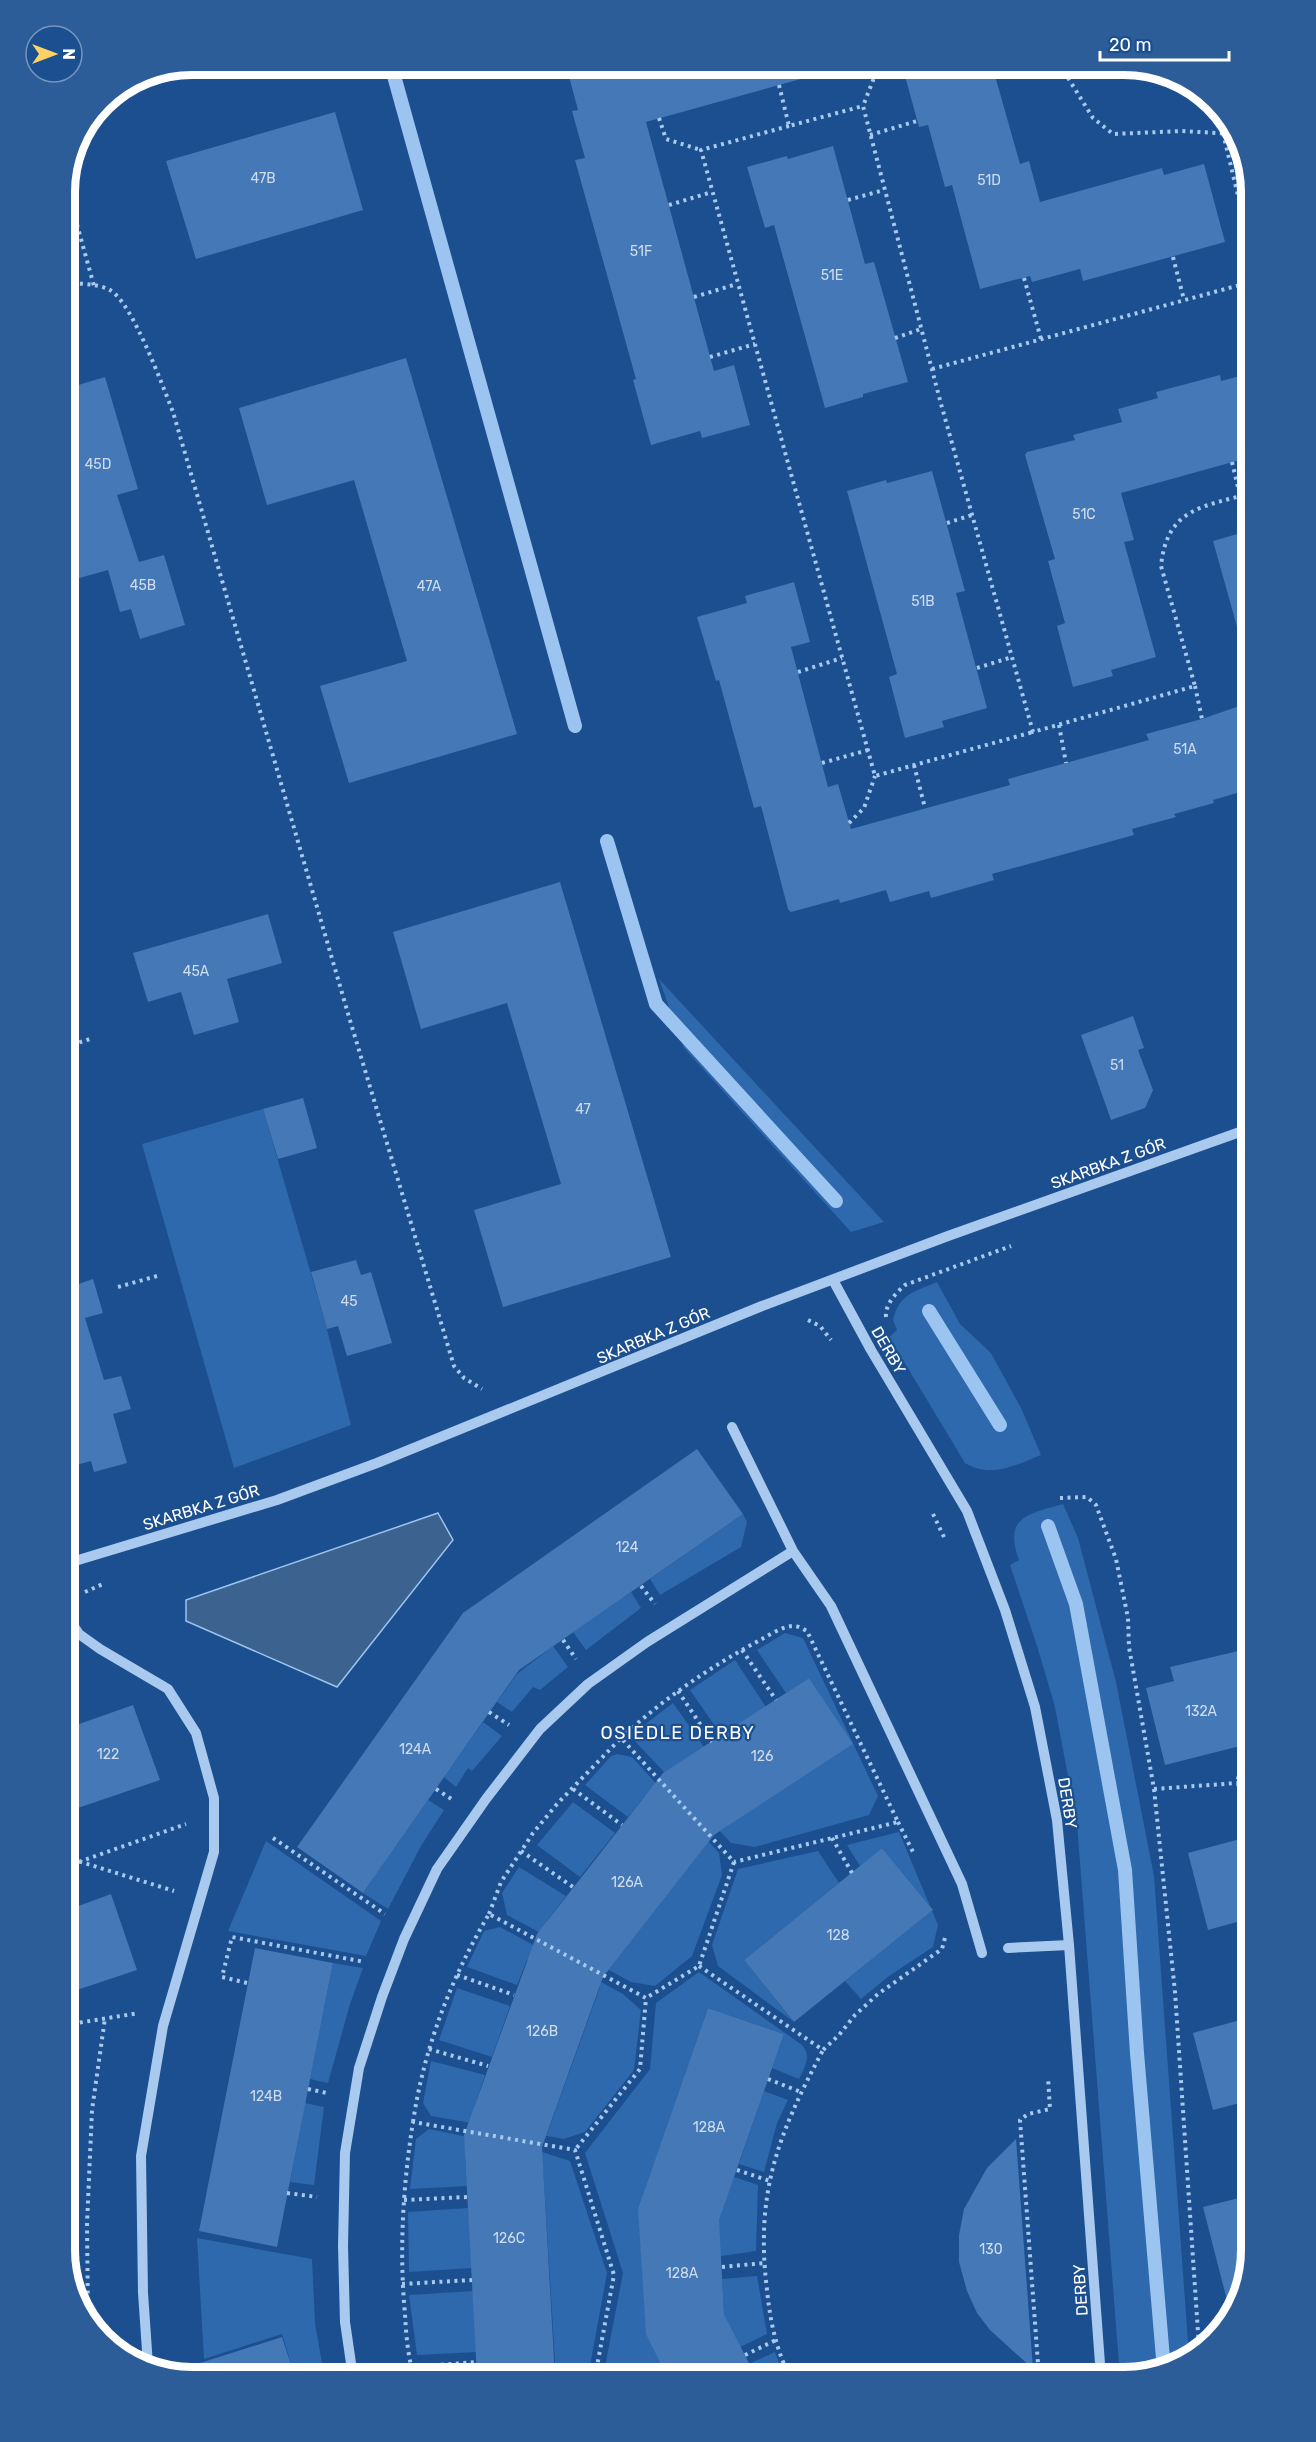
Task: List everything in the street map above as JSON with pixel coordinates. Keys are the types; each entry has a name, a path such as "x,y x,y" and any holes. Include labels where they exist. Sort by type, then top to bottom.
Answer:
{"street":[{"name":"SKARBKA Z GÓR","path":"75,1561 277,1500 366,1467 762,1306 948,1236 1241,1132"},
{"name":"DERBY","path":"833,1280 871,1350 967,1511 1005,1610 1035,1707 1055,1809 1069,1945 1100,2367"},
{"path":"732,1427 793,1551 831,1606 962,1884 982,1953"},
{"path":"352,2367 345,2322 343,2246 345,2153 359,2068 404,1939 437,1869 486,1799 540,1729 588,1684 647,1642 793,1551"},
{"path":"75,1628 79,1634 100,1649 168,1689 196,1733 214,1798 214,1852 163,2026 141,2156 143,2293 148,2358"},
{"path":"1008,1948 1069,1945"}],"path":[{"path":"875,75 863,106 921,329 1033,732"},
{"path":"1066,75 1093,118 1113,134 1182,131 1223,133 1241,208"},
{"path":"779,85 789,126"},
{"path":"659,118 666,139 701,150 863,106"},
{"path":"870,135 917,121"},
{"path":"701,150 875,776 864,807 849,823"},
{"path":"848,200 884,190"},
{"path":"669,205 712,192"},
{"path":"75,217 94,286"},
{"path":"1173,256 1184,300"},
{"path":"1024,278 1041,339"},
{"path":"75,284 111,291 130,316 156,368 173,412 349,1017 454,1366 464,1378 482,1389"},
{"path":"694,297 737,284"},
{"path":"932,369 1241,285"},
{"path":"895,338 921,329"},
{"path":"710,357 754,344"},
{"path":"1202,719 1161,566 1162,552 1169,533 1189,512 1240,496 1232,462"},
{"path":"946,523 972,515"},
{"path":"977,668 1012,657"},
{"path":"798,672 842,658"},
{"path":"875,776 1195,686"},
{"path":"1059,724 1066,763"},
{"path":"822,763 868,750"},
{"path":"914,765 925,808"},
{"path":"75,1044 90,1039"},
{"path":"871,1350 895,1336 886,1318 886,1311 896,1293 905,1285 1015,1245"},
{"path":"118,1287 157,1276"},
{"path":"805,1320 820,1326 836,1347"},
{"path":"1060,1498 1087,1497 1096,1505 1116,1559 1128,1618 1128,1647 1154,1789 1175,1992 1199,2340"},
{"path":"930,1506 946,1543"},
{"path":"84,1592 103,1584"},
{"path":"641,1586 655,1605"},
{"path":"477,2362 411,2367 402,2284 406,2166 418,2089 438,2020 469,1946 489,1914 501,1882 521,1851 557,1804 621,1738 646,1715 678,1691 742,1650 779,1630 795,1626 807,1631 918,1863"},
{"path":"563,1640 580,1664"},
{"path":"742,1650 776,1700"},
{"path":"678,1691 712,1742"},
{"path":"489,1712 514,1729"},
{"path":"621,1738 735,1862"},
{"path":"1241,1767 1237,1783 1241,1789"},
{"path":"1154,1789 1237,1783"},
{"path":"436,1789 457,1803"},
{"path":"573,1789 622,1825"},
{"path":"79,1862 197,1821"},
{"path":"735,1862 898,1822"},
{"path":"273,1838 391,1917"},
{"path":"832,1838 852,1873"},
{"path":"521,1851 573,1887"},
{"path":"75,1861 201,1900"},
{"path":"646,1998 699,1966 735,1862"},
{"path":"489,1914 646,1998"},
{"path":"786,2367 772,2330 762,2230 770,2181 782,2137 801,2092 823,2050 878,1994 942,1949 947,1929"},
{"path":"247,1983 222,1977 232,1937 372,1964"},
{"path":"699,1966 823,2050"},
{"path":"457,1975 514,1995"},
{"path":"575,2150 640,2069 646,1998"},
{"path":"75,2023 140,2013"},
{"path":"88,2303 87,2224 92,2110 105,2018"},
{"path":"429,2049 488,2066"},
{"path":"1038,2367 1020,2120 1028,2114 1050,2109 1048,2074"},
{"path":"768,2079 801,2092"},
{"path":"308,2090 334,2094"},
{"path":"413,2122 575,2150"},
{"path":"575,2150 614,2275 597,2367"},
{"path":"737,2170 770,2181"},
{"path":"287,2193 320,2198"},
{"path":"404,2200 467,2197"},
{"path":"722,2267 764,2263"},
{"path":"402,2284 472,2280"},
{"path":"744,2355 776,2340"}],"shaded area":[{"path":"659,979 884,1222 851,1232 684,1048"},
{"path":"263,1109 327,1329 351,1425 234,1468 142,1144"},
{"path":"937,1282 960,1324 991,1353 1022,1410 1041,1455 1013,1466 994,1470 975,1468 965,1463 889,1337 897,1330 893,1320 903,1299"},
{"path":"1063,1504 1078,1538 1116,1682 1154,1876 1188,2347 1162,2361 1140,2366 1119,2367 1077,1824 1055,1707 1010,1565 1019,1560 1014,1535 1017,1526 1029,1515"},
{"path":"438,1513 453,1540 337,1687 186,1621 186,1600"},
{"path":"743,1514 747,1522 741,1547 660,1595 650,1579"},
{"path":"631,1592 641,1608 586,1650 573,1632"},
{"path":"785,1633 803,1638 878,1796 869,1815 755,1847 731,1843 630,1736 673,1703 704,1747 677,1766 720,1831 852,1744 809,1678 786,1693 757,1650"},
{"path":"553,1646 568,1667 540,1690 533,1687 512,1712 497,1702 517,1674"},
{"path":"735,1660 766,1707 722,1736 690,1690"},
{"path":"483,1722 502,1736 472,1771 468,1768 456,1787 444,1777"},
{"path":"617,1754 632,1757 719,1853 722,1875 692,1956 655,1986 631,1982 507,1915 502,1893 519,1867 566,1896 547,1921 609,1969 706,1845 645,1796 628,1817 585,1785 611,1756"},
{"path":"428,1800 444,1810 421,1846 388,1909 363,1893"},
{"path":"573,1802 615,1833 580,1877 537,1845"},
{"path":"899,1832 930,1907 882,1848 860,1866 847,1845"},
{"path":"266,1841 381,1921 366,1956 228,1931"},
{"path":"818,1851 839,1883 744,1960 794,2022 718,1966 712,1945 738,1869"},
{"path":"932,1911 938,1925 933,1947 889,1976 861,1999 845,1981"},
{"path":"500,1927 623,1994 641,2010 634,2070 585,2132 564,2139 431,2116 423,2103 431,2061 485,2075 474,2108 547,2134 600,1987 527,1960 517,1985 467,1967 484,1931"},
{"path":"333,1963 363,1968 350,2004 328,2083 310,2079"},
{"path":"699,1972 802,2045 807,2057 799,2079 772,2068 784,2034 708,2008 644,2193 734,2177 758,2185 756,2251 721,2256 645,2318 724,2314 653,2348 662,2367 605,2367 623,2273 585,2153 650,2069 656,2003"},
{"path":"457,1988 510,2006 492,2057 439,2040"},
{"path":"764,2091 788,2100 777,2123 764,2172 739,2164"},
{"path":"305,2103 324,2107 314,2185 290,2182"},
{"path":"429,2129 542,2152 465,2157 467,2186 410,2189 416,2139"},
{"path":"542,2152 570,2161 607,2273 590,2367 555,2367"},
{"path":"468,2208 472,2268 409,2272 408,2212"},
{"path":"197,2238 312,2259 315,2323 323,2367 292,2367 282,2334 204,2359"},
{"path":"757,2276 767,2334 740,2347 724,2314 722,2279"},
{"path":"473,2291 477,2352 417,2355 409,2295"},
{"path":"775,2352 780,2367 750,2367 749,2364"}],"building":[{"path":"569,75 815,75 646,122 714,371 734,365 750,425 702,438 700,431 651,445 633,380 636,379 575,160 585,158 572,111 578,110"},
{"path":"905,75 995,75 1020,164 1029,161 1040,202 1162,168 1164,175 1204,164 1225,242 1083,281 1080,269 1032,282 1030,276 980,289 952,185 945,187 928,125 919,127"},
{"path":"335,112 363,210 196,259 166,161"},
{"path":"833,146 865,264 874,262 908,382 863,394 863,397 825,408 774,225 765,228 747,167 787,156 788,159"},
{"path":"406,358 517,734 349,783 320,686 407,661 354,480 267,505 239,408"},
{"path":"1220,375 1221,381 1241,376 1241,460 1121,493 1134,540 1124,542 1156,657 1111,670 1113,676 1073,687 1057,626 1065,623 1048,561 1055,559 1025,455 1027,452 1075,440 1073,435 1122,422 1118,409 1158,398 1156,392"},
{"path":"105,377 138,489 117,495 139,562 164,555 185,625 140,639 131,609 120,612 108,570 75,579 75,386"},
{"path":"932,471 965,591 956,593 987,708 942,721 944,727 905,738 889,677 897,674 847,491"},
{"path":"1241,533 1241,641 1213,541"},
{"path":"794,582 810,642 791,647 828,787 838,784 851,829 1010,785 1008,779 1149,740 1146,734 1241,705 1241,792 1213,800 1214,803 1174,814 1176,817 1132,829 1134,835 992,874 994,880 931,898 929,891 890,902 886,890 840,903 839,899 791,912 788,909 761,806 754,808 719,680 716,681 697,617 747,603 745,596"},
{"path":"560,882 671,1257 503,1307 474,1210 561,1184 507,1003 421,1029 393,932"},
{"path":"268,914 282,963 227,979 239,1022 194,1035 181,992 148,1002 133,953"},
{"path":"1133,1016 1144,1048 1138,1050 1153,1090 1145,1108 1111,1120 1081,1035"},
{"path":"303,1098 317,1148 278,1159 263,1109"},
{"path":"356,1260 361,1275 371,1272 392,1343 347,1356 338,1326 327,1329 311,1272"},
{"path":"93,1279 103,1313 85,1318 104,1380 121,1376 131,1409 113,1414 127,1463 94,1472 91,1461 75,1465 75,1282 76,1285"},
{"path":"697,1449 743,1514 519,1670 363,1893 297,1847 463,1613"},
{"path":"1241,1650 1241,1746 1165,1765 1146,1688 1174,1681 1170,1667"},
{"path":"809,1678 853,1744 714,1835 603,1977 542,2147 554,2367 476,2367 464,2135 537,1934 663,1773"},
{"path":"133,1705 160,1780 75,1809 75,1725"},
{"path":"1241,1839 1241,1921 1208,1930 1188,1853"},
{"path":"882,1848 933,1910 794,2022 744,1960"},
{"path":"111,1894 137,1970 75,1991 75,1907"},
{"path":"255,1948 333,1963 277,2247 199,2231"},
{"path":"708,2008 784,2034 719,2220 724,2314 751,2367 662,2367 646,2334 638,2209"},
{"path":"1241,2020 1241,2103 1213,2110 1193,2033"},
{"path":"1016,2139 1033,2367 990,2330 977,2313 967,2291 959,2262 959,2235 964,2209 987,2168"},
{"path":"1241,2198 1240,2266 1228,2304 1203,2207"},
{"path":"282,2337 292,2367 187,2367"}],"waterway":[{"path":"394,75 575,726"},
{"path":"607,841 656,1004 836,1201"},
{"path":"929,1311 1000,1425"},
{"path":"1048,1526 1076,1604 1125,1870 1137,2053 1163,2360"}],"district":[{"name":"OSIEDLE DERBY","path":"678,1733"}]}
